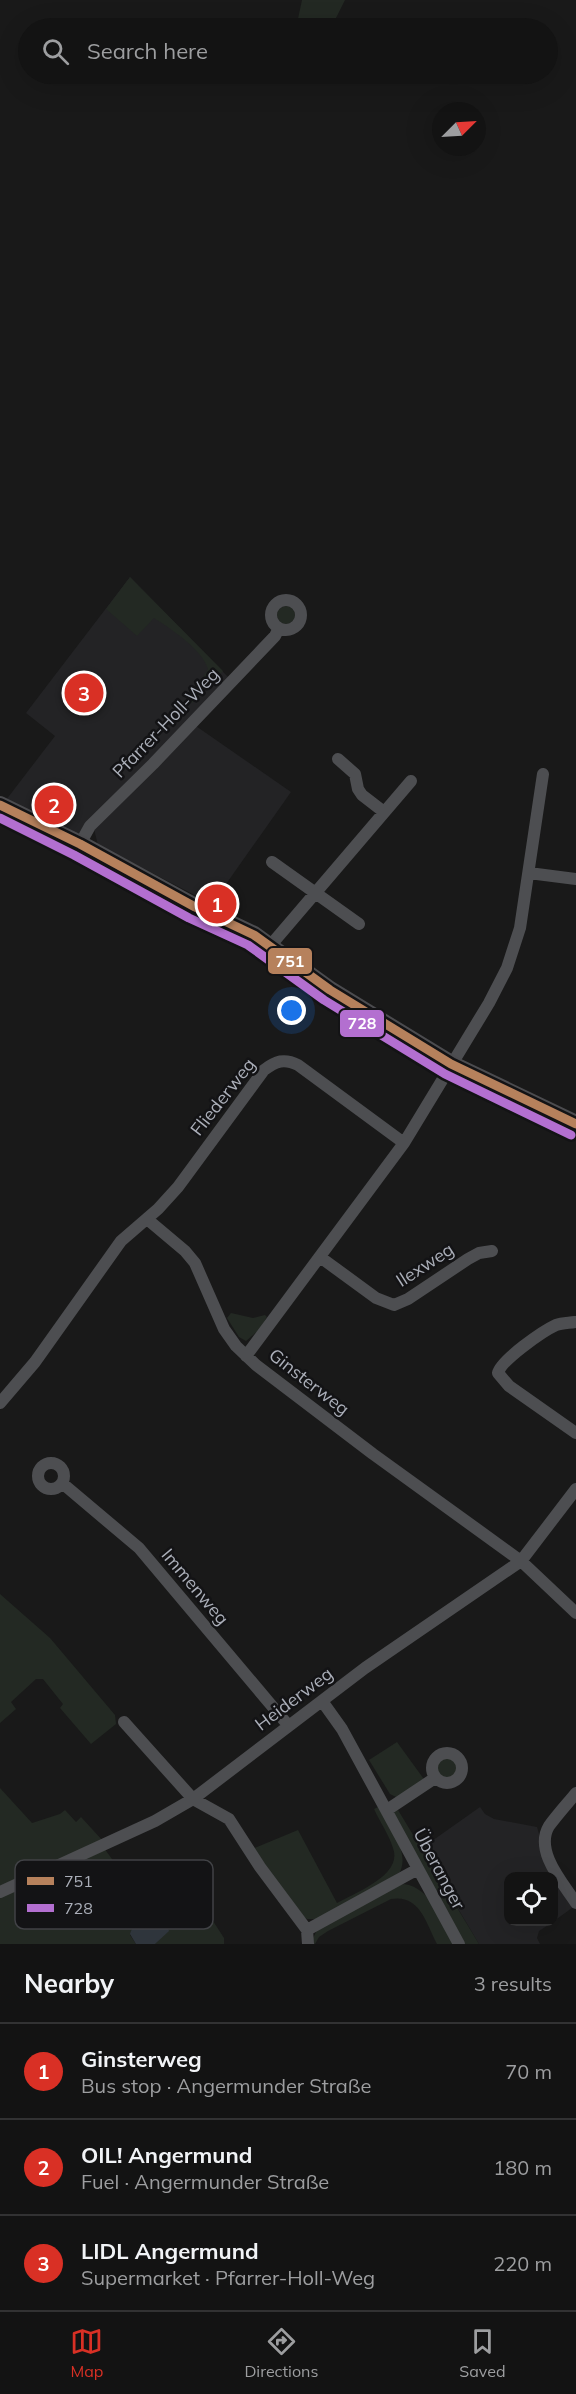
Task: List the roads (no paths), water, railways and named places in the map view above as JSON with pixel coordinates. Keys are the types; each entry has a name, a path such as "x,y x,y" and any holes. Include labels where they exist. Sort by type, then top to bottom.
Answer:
{"main road":[{"path":"0,805 80,844 195,907 244,930 330,990 451,1064 576,1124"}],"street":[{"name":"Pfarrer-Holl-Weg","path":"80,844 90,826 186,730 275,636 279,628"},
{"path":"338,759 355,774 358,789 362,795 384,812"},
{"name":"Ginsterweg","path":"543,774 520,928 507,968 489,1003 404,1143 246,1356 372,1454 521,1560 576,1612"},
{"path":"270,946 411,781"},
{"path":"272,862 359,924"},
{"path":"529,873 576,879"},
{"name":"Fliederweg","path":"0,1403 35,1362 121,1241 158,1209 178,1187 264,1070 274,1062 286,1060 298,1065 404,1143"},
{"path":"147,1219 185,1251 195,1263 224,1329 246,1356"},
{"name":"Ilexweg","path":"320,1257 376,1298 394,1305 408,1299 468,1259 479,1253 492,1251"},
{"path":"575,1322 556,1325 510,1357 499,1368 498,1373 509,1386 576,1433"},
{"name":"Immenweg","path":"62,1483 139,1548 288,1725"},
{"name":"Heiderweg","path":"70,1860 155,1821 193,1799 391,1649 521,1560 576,1489"},
{"name":"Überanger","path":"322,1701 342,1729 459,1944"},
{"path":"124,1722 193,1799 229,1819 260,1867 307,1930 308,1944"},
{"path":"387,1810 435,1778"},
{"path":"576,1793 549,1826 544,1841 551,1862 576,1903"},
{"path":"307,1930 418,1869"},
{"name":"Heiderweg","path":"0,1892 15,1885"}],"place":[{"name":"LIDL Angermund","path":"84,693"},
{"name":"OIL! Angermund","path":"54,805"},
{"name":"Ginsterweg","path":"217,904"}]}
